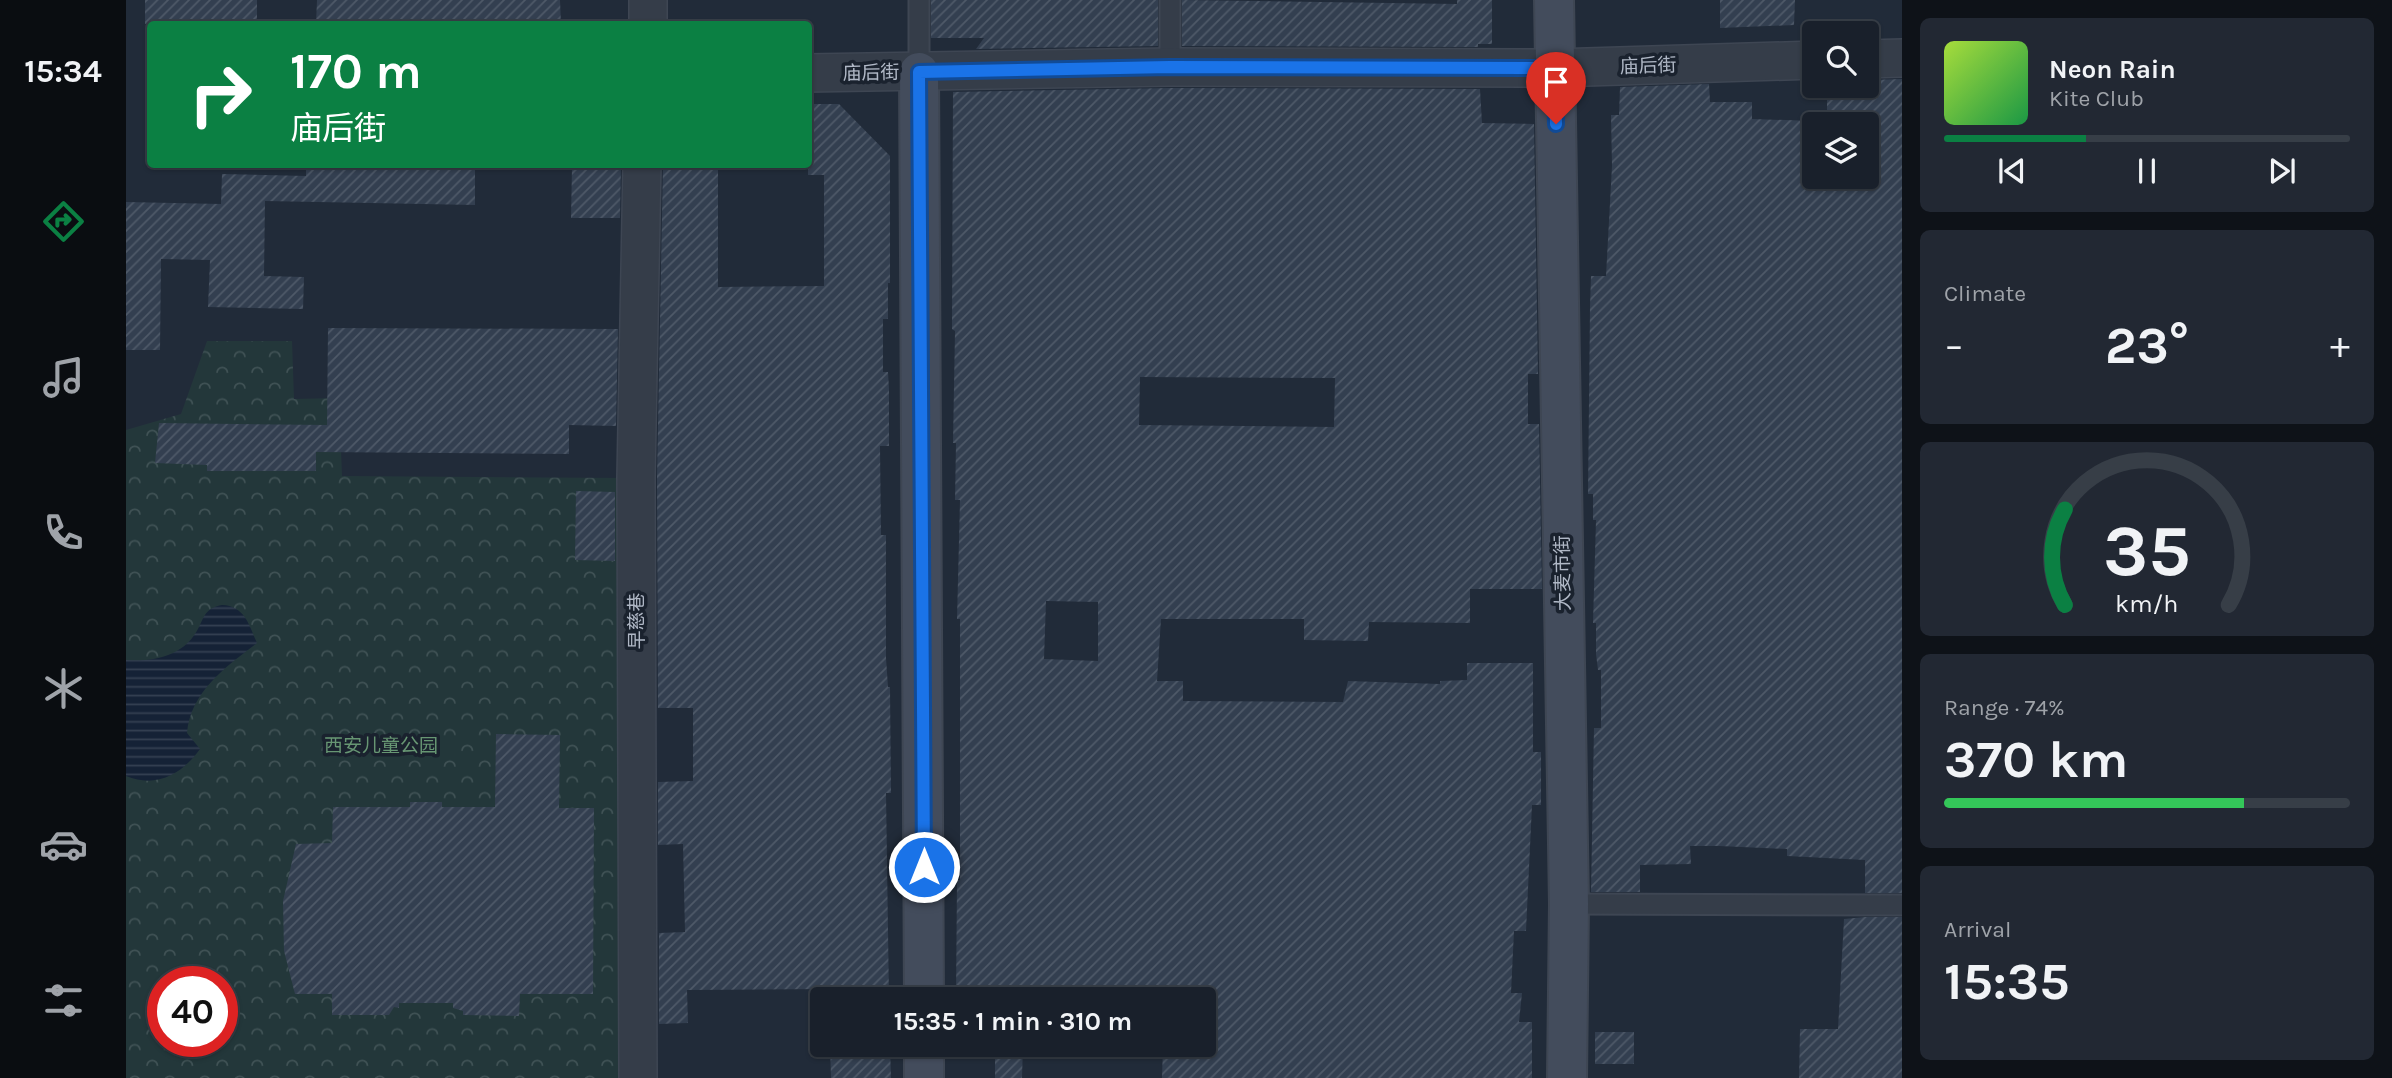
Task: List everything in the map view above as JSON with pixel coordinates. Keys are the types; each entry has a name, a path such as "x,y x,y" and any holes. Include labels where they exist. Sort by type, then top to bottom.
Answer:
{"street":[{"path":"648,0 648,21"},
{"name":"大麦市街","path":"1553,0 1569,904 1567,1078"},
{"path":"1879,59 1902,58"},
{"name":"庙后街","path":"812,73 1170,67 1555,68 1802,61"},
{"path":"919,72 924,987"},
{"name":"早慈巷","path":"638,1078 636,478 642,168"},
{"path":"924,1057 924,1078"}],"lane":[{"path":"919,0 919,72"},
{"path":"1170,0 1170,67"},
{"path":"1569,904 1902,905"}],"green space":[{"name":"西安儿童公园","path":"207,341 292,341 294,399 339,398 342,476 627,478 638,1078 126,1078 126,430 181,414"}],"water":[{"path":"222,605 230,606 241,613 257,643 212,681 195,705 187,733 200,749 186,765 168,776 148,781 126,776 126,660 148,660 177,651 193,637 207,612"}],"building":[{"path":"145,0 257,0 257,21 147,21 145,24"},
{"path":"317,0 560,0 561,21 316,21"},
{"path":"931,0 1158,0 1158,46 976,49 984,38 931,38"},
{"path":"1182,0 1457,4 1457,0 1492,0 1492,44 1478,44 1478,47 1182,46"},
{"path":"1720,0 1795,0 1794,25 1720,28"},
{"path":"1902,79 1902,893 1865,893 1865,860 1787,856 1787,849 1719,846 1690,846 1691,864 1640,865 1640,892 1591,892 1594,728 1601,728 1601,670 1598,670 1596,654 1596,623 1593,623 1596,520 1593,520 1593,494 1588,494 1591,276 1606,276 1612,166 1611,115 1619,115 1620,87 1709,84 1710,102 1752,102 1752,119 1802,121 1802,189 1879,189 1879,112 1827,112 1827,98 1879,98 1879,80"},
{"path":"1170,88 1480,89 1482,123 1534,124 1538,374 1528,374 1528,424 1539,424 1542,589 1470,589 1470,623 1369,622 1368,641 1304,640 1304,619 1161,619 1157,681 1183,681 1183,701 1343,702 1348,681 1440,684 1440,681 1467,680 1467,663 1533,663 1533,752 1541,752 1541,805 1532,805 1526,931 1514,931 1511,993 1522,993 1519,1022 1532,1022 1532,1078 1162,1078 1163,1057 1216,1057 1216,987 956,987 957,880 960,880 960,619 957,619 960,500 955,500 955,331 952,329 953,92","holes":["1140,377 1335,378 1334,427 1139,425","1046,601 1098,602 1098,661 1044,659"]},
{"path":"812,104 839,104 890,156 890,283 888,319 883,319 883,372 888,372 889,389 889,446 880,446 881,535 886,535 886,658 890,687 891,793 886,793 889,987 687,990 688,1023 659,1024 659,933 685,932 683,844 658,845 658,782 693,781 693,708 658,708 657,478 663,168 718,168 718,287 824,286 824,175 808,175 808,168 812,168"},
{"path":"306,168 475,168 475,205 265,201 264,276 304,277 303,309 208,307 210,260 161,259 160,350 126,350 126,202 221,204 222,174 306,176"},
{"path":"572,168 621,168 620,218 571,218"},
{"path":"328,328 618,329 616,426 569,425 569,454 316,452 316,471 207,471 207,465 155,463 159,423 327,425"},
{"path":"576,491 615,492 615,561 575,560"},
{"path":"496,734 560,735 559,808 594,808 593,994 520,994 519,1016 463,1015 463,1011 453,1008 453,1003 399,1003 399,1008 394,1007 389,1015 332,1015 332,994 295,994 284,951 283,901 296,844 332,843 333,807 410,807 410,802 442,802 442,807 495,807"},
{"path":"1902,917 1902,1078 1799,1078 1800,1029 1838,1029 1844,919"},
{"path":"1595,1032 1634,1032 1634,1064 1595,1064"},
{"path":"830,1057 890,1057 891,1078 831,1078"},
{"path":"995,1057 1023,1057 1022,1078 995,1078"}],"route":[{"path":"924,867 919,72 1170,67 1555,68 1556,124"}]}
